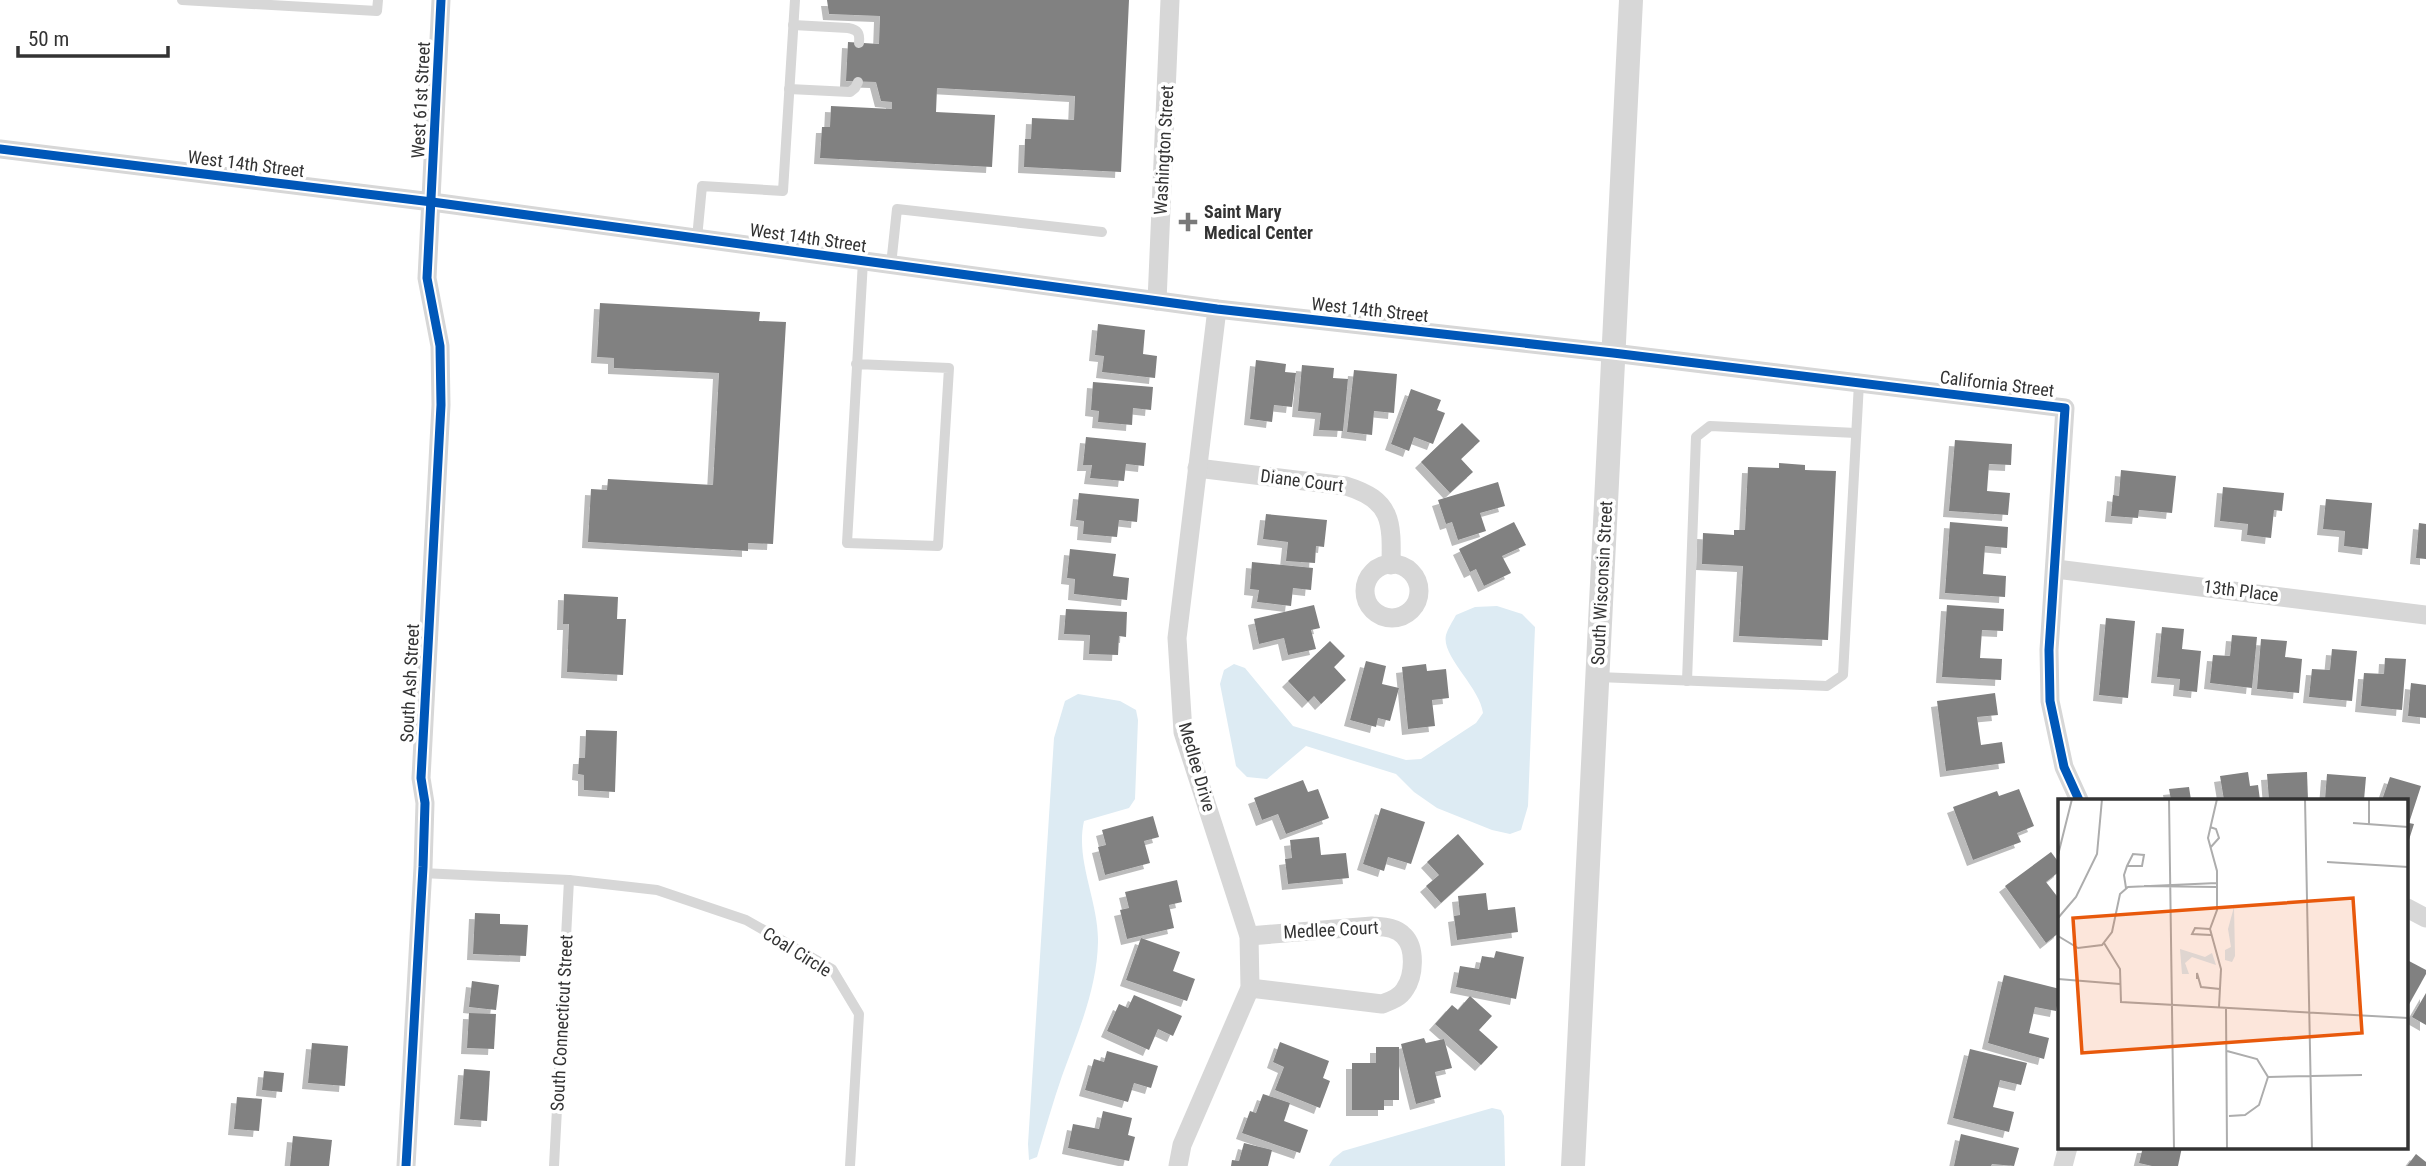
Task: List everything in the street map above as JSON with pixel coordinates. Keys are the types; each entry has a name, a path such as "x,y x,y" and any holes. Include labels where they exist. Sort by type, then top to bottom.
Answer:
{"street":[{"name":"West 61st Street","path":"432,202 441,0"},
{"name":"Washington Street","path":"1157,300 1170,0"},
{"name":"South Wisconsin Street","path":"1573,1166 1631,0"},
{"name":"West 14th Street","path":"0,149 432,202 1217,309 1613,353"},
{"name":"South Ash Street","path":"406,1166 425,803 421,778 441,405 440,346 427,278 432,202"},
{"name":"Medlee Drive","path":"1178,1166 1182,1145 1250,988 1249,936 1183,732 1177,638 1217,309"},
{"name":"California Street","path":"1613,353 2065,408 2049,650 2050,701 2064,767 2079,799"},
{"name":"Diane Court","path":"1198,468 1346,486 1367,492 1384,509 1390,526 1391,565"},
{"name":"13th Place","path":"2056,569 2426,614"},
{"path":"2408,909 2426,918"},
{"name":"Medlee Court","path":"1249,936 1389,927 1404,935 1412,953 1412,971 1405,989 1395,999 1382,1004 1250,988"},
{"path":"2063,1166 2068,1148"}],"lane":[{"path":"183,0 377,10 378,0"},
{"path":"697,239 702,186 783,191 795,0"},
{"path":"793,26 856,30 860,35 859,43"},
{"path":"789,89 850,92 858,82"},
{"path":"891,265 897,209 1101,232"},
{"path":"856,364 949,368 938,546 847,543 856,364 863,261"},
{"path":"1597,677 1827,686 1843,675 1859,383"},
{"path":"1686,681 1696,437 1710,426 1856,433"},
{"name":"Coal Circle","path":"422,873 569,880 657,890 746,920 832,969 859,1014 850,1166"},
{"name":"South Connecticut Street","path":"554,1166 569,880"}],"shaded area":[{"path":"1497,606 1522,614 1535,627 1528,806 1521,830 1510,834 1492,830 1437,808 1414,792 1396,774 1306,746 1267,779 1247,777 1236,766 1220,684 1224,670 1234,664 1245,668 1293,726 1406,760 1421,759 1476,723 1483,713 1475,693 1449,652 1446,635 1456,615 1475,607"},
{"path":"1078,694 1120,701 1136,710 1138,720 1135,799 1129,808 1084,821 1083,851 1097,927 1097,959 1086,1010 1037,1157 1029,1160 1054,738 1065,701"},
{"path":"1492,1108 1501,1110 1504,1116 1505,1166 1329,1166 1343,1151"}],"building":[{"path":"827,0 1129,0 1121,172 1024,167 1025,139 1031,139 1032,118 1074,120 1075,96 937,88 936,112 995,115 992,167 820,158 822,127 830,127 831,106 892,109 892,102 881,101 876,82 846,81 848,42 879,44 880,16 829,14"},
{"path":"600,303 760,312 759,321 786,322 773,544 748,543 748,551 588,542 591,489 607,490 608,479 713,485 719,373 614,368 614,358 597,357"},
{"path":"1098,324 1145,330 1143,354 1157,356 1155,378 1102,372 1104,356 1095,355"},
{"path":"1256,360 1286,364 1285,372 1296,373 1292,407 1274,405 1272,422 1250,419"},
{"path":"1302,365 1334,368 1333,378 1348,379 1343,431 1319,430 1321,413 1298,411"},
{"path":"1354,370 1397,374 1394,413 1374,411 1372,435 1347,432"},
{"path":"1093,382 1153,387 1151,410 1133,408 1132,425 1098,422 1099,411 1091,410"},
{"path":"1411,389 1441,400 1437,410 1445,413 1433,444 1414,437 1409,451 1391,444"},
{"path":"1462,423 1480,441 1461,459 1473,472 1450,493 1421,462"},
{"path":"1086,437 1146,443 1144,466 1126,464 1124,481 1090,478 1092,465 1083,465"},
{"path":"1955,440 2012,444 2011,465 1989,464 1987,491 2010,493 2008,515 1949,511"},
{"path":"1779,463 1805,465 1805,470 1836,471 1828,640 1739,636 1743,566 1702,564 1703,533 1734,535 1734,530 1745,530 1748,467 1779,468"},
{"path":"2121,470 2176,476 2172,513 2139,510 2138,518 2111,516 2113,495 2119,496"},
{"path":"1498,482 1505,506 1480,513 1486,531 1458,540 1452,522 1446,524 1438,500"},
{"path":"2223,487 2284,493 2282,511 2274,510 2271,538 2247,535 2248,524 2220,521"},
{"path":"1079,493 1139,499 1137,522 1119,520 1117,537 1083,534 1084,521 1076,520"},
{"path":"2326,499 2372,503 2368,549 2344,546 2345,531 2323,529"},
{"path":"1266,514 1327,520 1324,547 1316,546 1315,563 1286,561 1288,542 1263,539"},
{"path":"1514,522 1526,545 1502,556 1511,573 1484,586 1476,569 1470,572 1459,549"},
{"path":"1950,522 2008,527 2007,548 1985,546 1983,574 2006,576 2005,597 1945,593"},
{"path":"2419,523 2426,524 2426,559 2416,558"},
{"path":"1070,549 1116,554 1113,576 1129,578 1127,600 1074,594 1075,579 1067,578"},
{"path":"1252,562 1313,568 1311,590 1293,588 1291,606 1257,602 1259,590 1250,589"},
{"path":"564,594 618,597 617,619 626,619 623,675 567,672 569,624 563,624"},
{"path":"1314,605 1320,628 1311,630 1316,649 1288,655 1284,638 1259,644 1254,619"},
{"path":"1947,605 2004,609 2003,631 1982,630 1980,658 2002,659 2001,680 1942,677"},
{"path":"1066,609 1127,612 1126,637 1119,636 1118,655 1089,654 1090,635 1064,634"},
{"path":"2106,618 2135,621 2128,698 2099,695"},
{"path":"2162,627 2184,629 2182,649 2201,651 2197,692 2179,690 2180,679 2157,677"},
{"path":"2232,635 2257,637 2252,688 2210,683 2213,655 2230,656"},
{"path":"2261,639 2287,641 2285,657 2302,659 2299,693 2257,689"},
{"path":"1330,641 1345,656 1334,667 1346,680 1321,704 1314,696 1308,702 1288,681"},
{"path":"2332,649 2357,651 2352,701 2309,697 2312,669 2330,670"},
{"path":"2385,658 2406,659 2402,710 2361,706 2364,673 2384,674"},
{"path":"1366,661 1386,666 1382,684 1399,688 1390,721 1378,718 1376,727 1350,720"},
{"path":"1426,664 1427,671 1446,669 1449,698 1432,700 1435,726 1408,729 1402,667"},
{"path":"2411,683 2426,685 2426,718 2408,716"},
{"path":"1995,693 1998,715 1977,717 1981,745 2002,742 2005,763 1946,771 1937,701"},
{"path":"586,730 617,731 615,792 584,790 584,775 578,774 579,758 585,758"},
{"path":"2248,772 2250,786 2258,785 2260,799 2224,799 2220,776"},
{"path":"2307,772 2308,799 2269,799 2267,774"},
{"path":"2327,774 2366,777 2364,799 2325,799"},
{"path":"2390,777 2421,786 2409,823 2414,824 2408,843 2408,799 2382,799"},
{"path":"1303,780 1308,792 1318,789 1329,818 1286,834 1278,814 1262,820 1254,798"},
{"path":"2189,787 2191,799 2171,799 2169,789"},
{"path":"2019,789 2034,826 2017,833 2021,842 1973,860 1953,807 1997,791 1999,796"},
{"path":"1381,808 1425,822 1411,864 1388,857 1384,871 1363,864"},
{"path":"1153,816 1159,837 1144,841 1150,863 1105,875 1098,847 1106,845 1102,830"},
{"path":"1458,834 1484,864 1441,903 1426,886 1439,875 1427,862"},
{"path":"1319,837 1321,855 1346,853 1349,878 1288,884 1285,859 1292,858 1290,840"},
{"path":"2051,852 2058,861 2058,873 2046,882 2058,897 2058,934 2046,943 2005,886"},
{"path":"1177,880 1182,902 1169,905 1174,928 1127,939 1120,910 1129,908 1125,892"},
{"path":"1486,893 1488,910 1515,907 1518,932 1457,940 1454,916 1460,915 1458,896"},
{"path":"475,913 500,914 500,924 528,925 526,956 473,954"},
{"path":"1141,938 1180,952 1173,971 1195,979 1187,1001 1126,980"},
{"path":"1496,951 1524,957 1516,999 1456,987 1460,966 1479,969 1482,956 1494,958"},
{"path":"2409,961 2426,970 2426,974 2408,1006"},
{"path":"2004,975 2058,988 2056,1011 2035,1007 2029,1033 2049,1038 2044,1059 1988,1043"},
{"path":"472,981 499,985 496,1010 469,1007"},
{"path":"2426,993 2426,1025 2412,1017"},
{"path":"1134,995 1182,1016 1173,1036 1158,1029 1149,1050 1107,1031 1119,1004 1128,1008"},
{"path":"1470,996 1492,1016 1479,1030 1498,1047 1481,1065 1435,1024 1452,1005 1458,1010"},
{"path":"469,1013 496,1014 494,1049 467,1048"},
{"path":"1424,1038 1426,1043 1444,1039 1452,1068 1435,1072 1441,1097 1416,1104 1401,1044"},
{"path":"1280,1042 1329,1061 1323,1078 1330,1081 1320,1108 1275,1090 1284,1067 1273,1062"},
{"path":"312,1043 348,1046 345,1086 308,1083"},
{"path":"1376,1047 1399,1047 1399,1100 1384,1100 1384,1110 1352,1110 1352,1063 1376,1063"},
{"path":"1970,1049 2027,1063 2021,1085 2000,1080 1993,1107 2014,1112 2009,1132 1953,1118"},
{"path":"1107,1051 1158,1066 1151,1088 1134,1083 1128,1102 1085,1090 1094,1059 1104,1062"},
{"path":"464,1069 490,1071 487,1121 460,1119"},
{"path":"264,1071 284,1073 282,1092 262,1090"},
{"path":"1263,1094 1290,1103 1284,1121 1308,1130 1300,1153 1242,1133 1250,1111 1256,1113"},
{"path":"237,1097 262,1099 259,1131 234,1129"},
{"path":"1103,1111 1132,1118 1128,1135 1135,1137 1129,1161 1068,1148 1073,1124 1099,1129"},
{"path":"1961,1134 2019,1148 2014,1166 1954,1166"},
{"path":"293,1136 332,1140 329,1166 290,1166"},
{"path":"1244,1143 1272,1150 1268,1166 1231,1166 1232,1160 1239,1161"},
{"path":"2143,1148 2182,1148 2178,1166 2139,1163"},
{"path":"2416,1154 2426,1162 2426,1166 2407,1166"}],"cycle path":[{"path":"406,1166 423,867 425,803 421,778 441,405 440,346 427,278 441,0"},
{"path":"0,149 432,202 1217,309 1613,353 2065,408 2049,650 2050,701 2064,767 2079,799"}],"place":[{"name":"Saint Mary Medical Center","path":"1188,222"}]}
